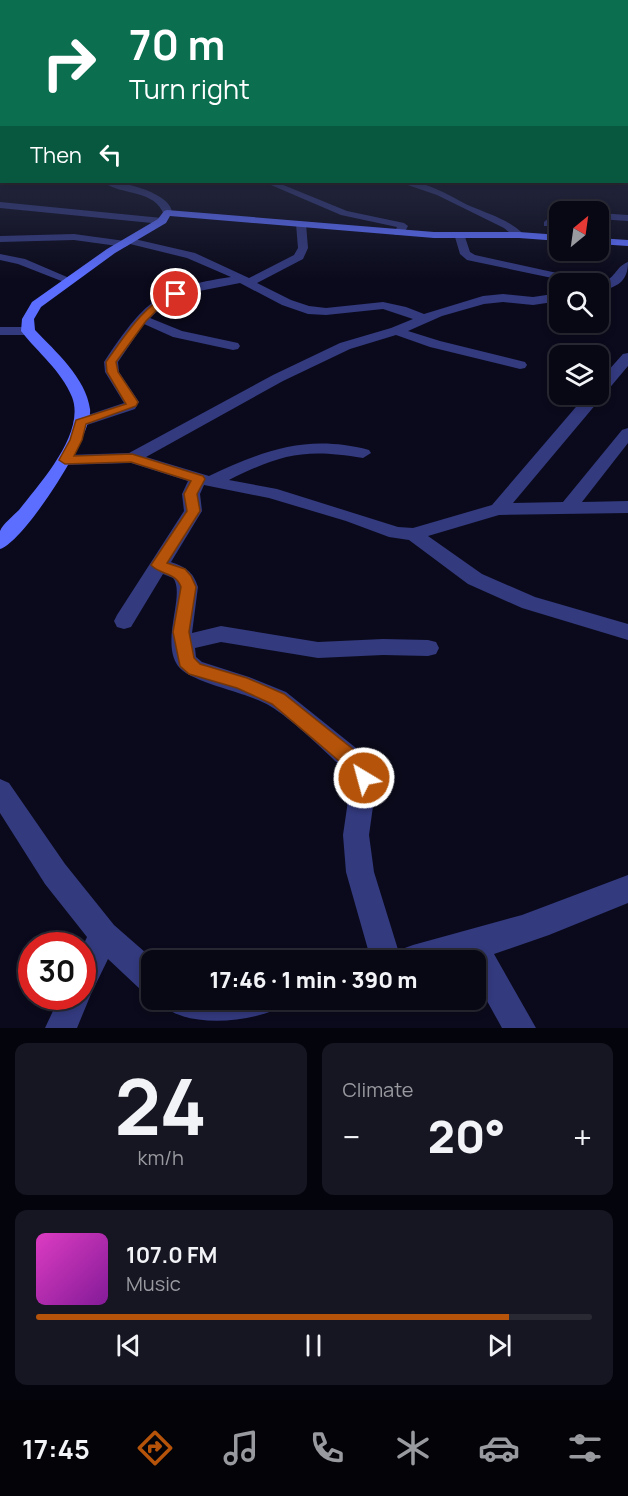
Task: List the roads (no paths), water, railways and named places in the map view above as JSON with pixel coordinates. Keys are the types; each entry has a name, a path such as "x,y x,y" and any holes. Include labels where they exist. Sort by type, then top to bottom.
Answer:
{"street":[{"path":"27,331 28,319 36,305 68,280 165,217 167,207 156,196 112,183"},
{"path":"133,189 147,183"},
{"path":"274,183 344,213 403,226 399,233"},
{"path":"407,183 440,193 508,226 519,235"},
{"path":"0,205 301,224 460,237 519,235 549,237"},
{"path":"609,217 628,218"},
{"path":"81,422 130,406 132,402 112,372 111,362 142,319 160,301 196,287 245,281 298,257 303,248 301,224"},
{"path":"0,239 74,237 173,249 224,269 286,303 307,309 338,312 376,305 402,309 424,319"},
{"path":"460,237 465,254 471,258 549,274"},
{"path":"609,242 628,243"},
{"path":"0,257 21,261 68,280"},
{"path":"609,285 615,283 628,265"},
{"path":"615,283 628,290"},
{"path":"132,458 278,378 345,346 396,331 424,319 483,300 503,298 533,301 549,299"},
{"path":"142,319 178,334 233,346"},
{"path":"0,331 27,331 60,365 73,383 83,411 76,440 65,460 1,540"},
{"path":"396,331 435,344 520,365"},
{"path":"609,379 628,357"},
{"path":"498,508 586,405"},
{"path":"568,508 628,433"},
{"path":"124,621 193,511 190,494 205,480 287,449 323,447 363,453"},
{"path":"65,460 132,458 205,480 281,496 396,533 413,534 498,508 628,507"},
{"path":"413,534 474,579 529,603 628,632"},
{"path":"158,565 180,573 186,580 188,587 181,632 186,661 195,669 241,682 278,699 352,760 364,778 356,835 360,872 383,950"},
{"path":"183,643 221,634 318,650 383,647 428,648"},
{"path":"0,790 55,874 104,935 141,969"},
{"path":"459,950 568,915 628,889"},
{"path":"96,952 104,935"},
{"path":"473,947 520,1028"},
{"path":"61,1028 69,1010"},
{"path":"189,1010 212,1013 223,1010"}]}
